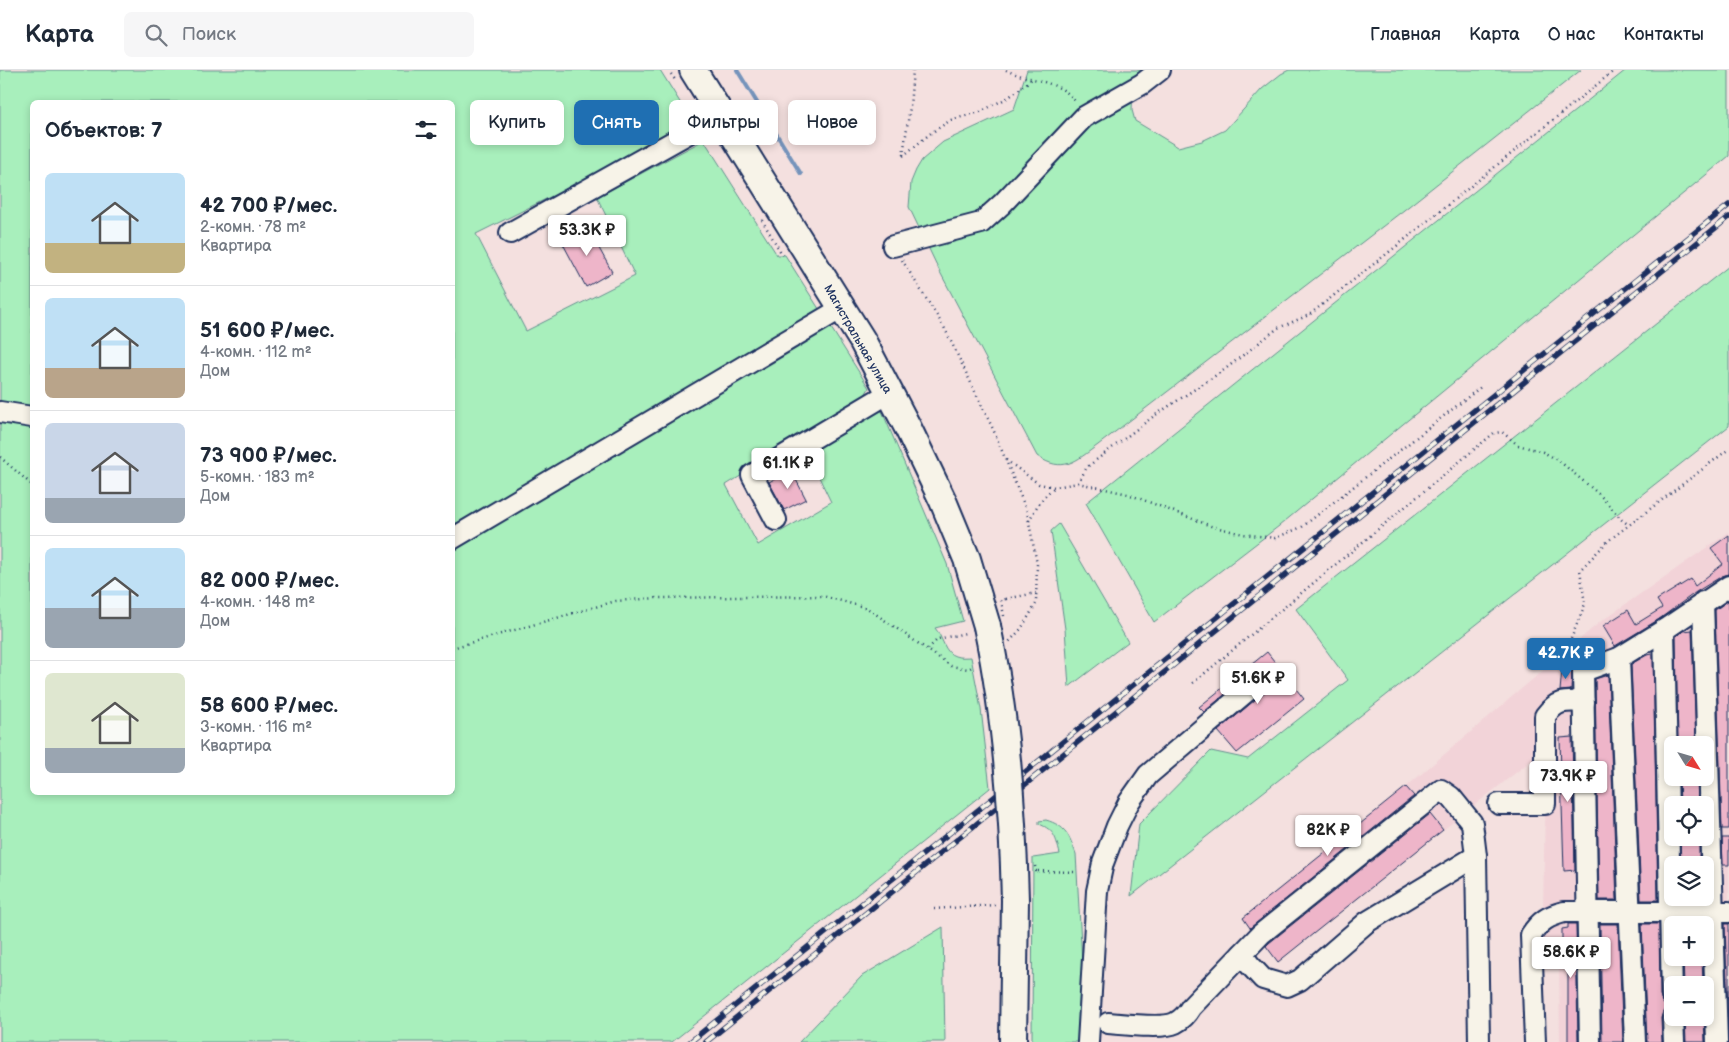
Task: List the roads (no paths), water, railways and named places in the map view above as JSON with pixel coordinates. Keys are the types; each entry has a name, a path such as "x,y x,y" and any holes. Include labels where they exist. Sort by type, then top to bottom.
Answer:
{"main road":[{"name":"Магистральная улица","path":"693,70 712,100"},
{"name":"Магистральная улица","path":"740,145 862,340 947,510 967,559 976,629 995,666 1010,786 1006,902 1013,1042"}],"lane":[{"path":"893,246 981,223 1002,204 1084,117 1142,84 1160,70"},
{"path":"510,233 669,144"},
{"path":"455,537 842,308"},
{"path":"776,520 752,476 889,392"},
{"path":"0,412 30,417"},
{"path":"1590,1042 1583,671 1619,658 1729,586"},
{"path":"1703,602 1721,912 1717,1042"},
{"path":"1664,630 1672,976"},
{"path":"1619,658 1635,1042"},
{"path":"1088,1042 1097,891 1104,863 1117,826 1129,802 1148,775 1260,680"},
{"path":"1499,804 1545,804 1546,716 1557,704 1566,701 1584,702"},
{"path":"1108,1023 1139,1026 1173,1024 1185,1017 1192,1007 1261,934 1441,790 1451,797 1472,823 1476,856 1479,1042"},
{"path":"1242,954 1263,979 1287,986 1300,980 1367,922 1476,856"},
{"path":"1535,1042 1531,935 1538,924 1552,915 1564,912 1721,912"},
{"path":"1673,1026 1674,1042"}],"waterway":[{"path":"737,70 801,174"}],"railway":[{"path":"690,1042 1729,205"},
{"path":"706,1042 1729,217"}]}
